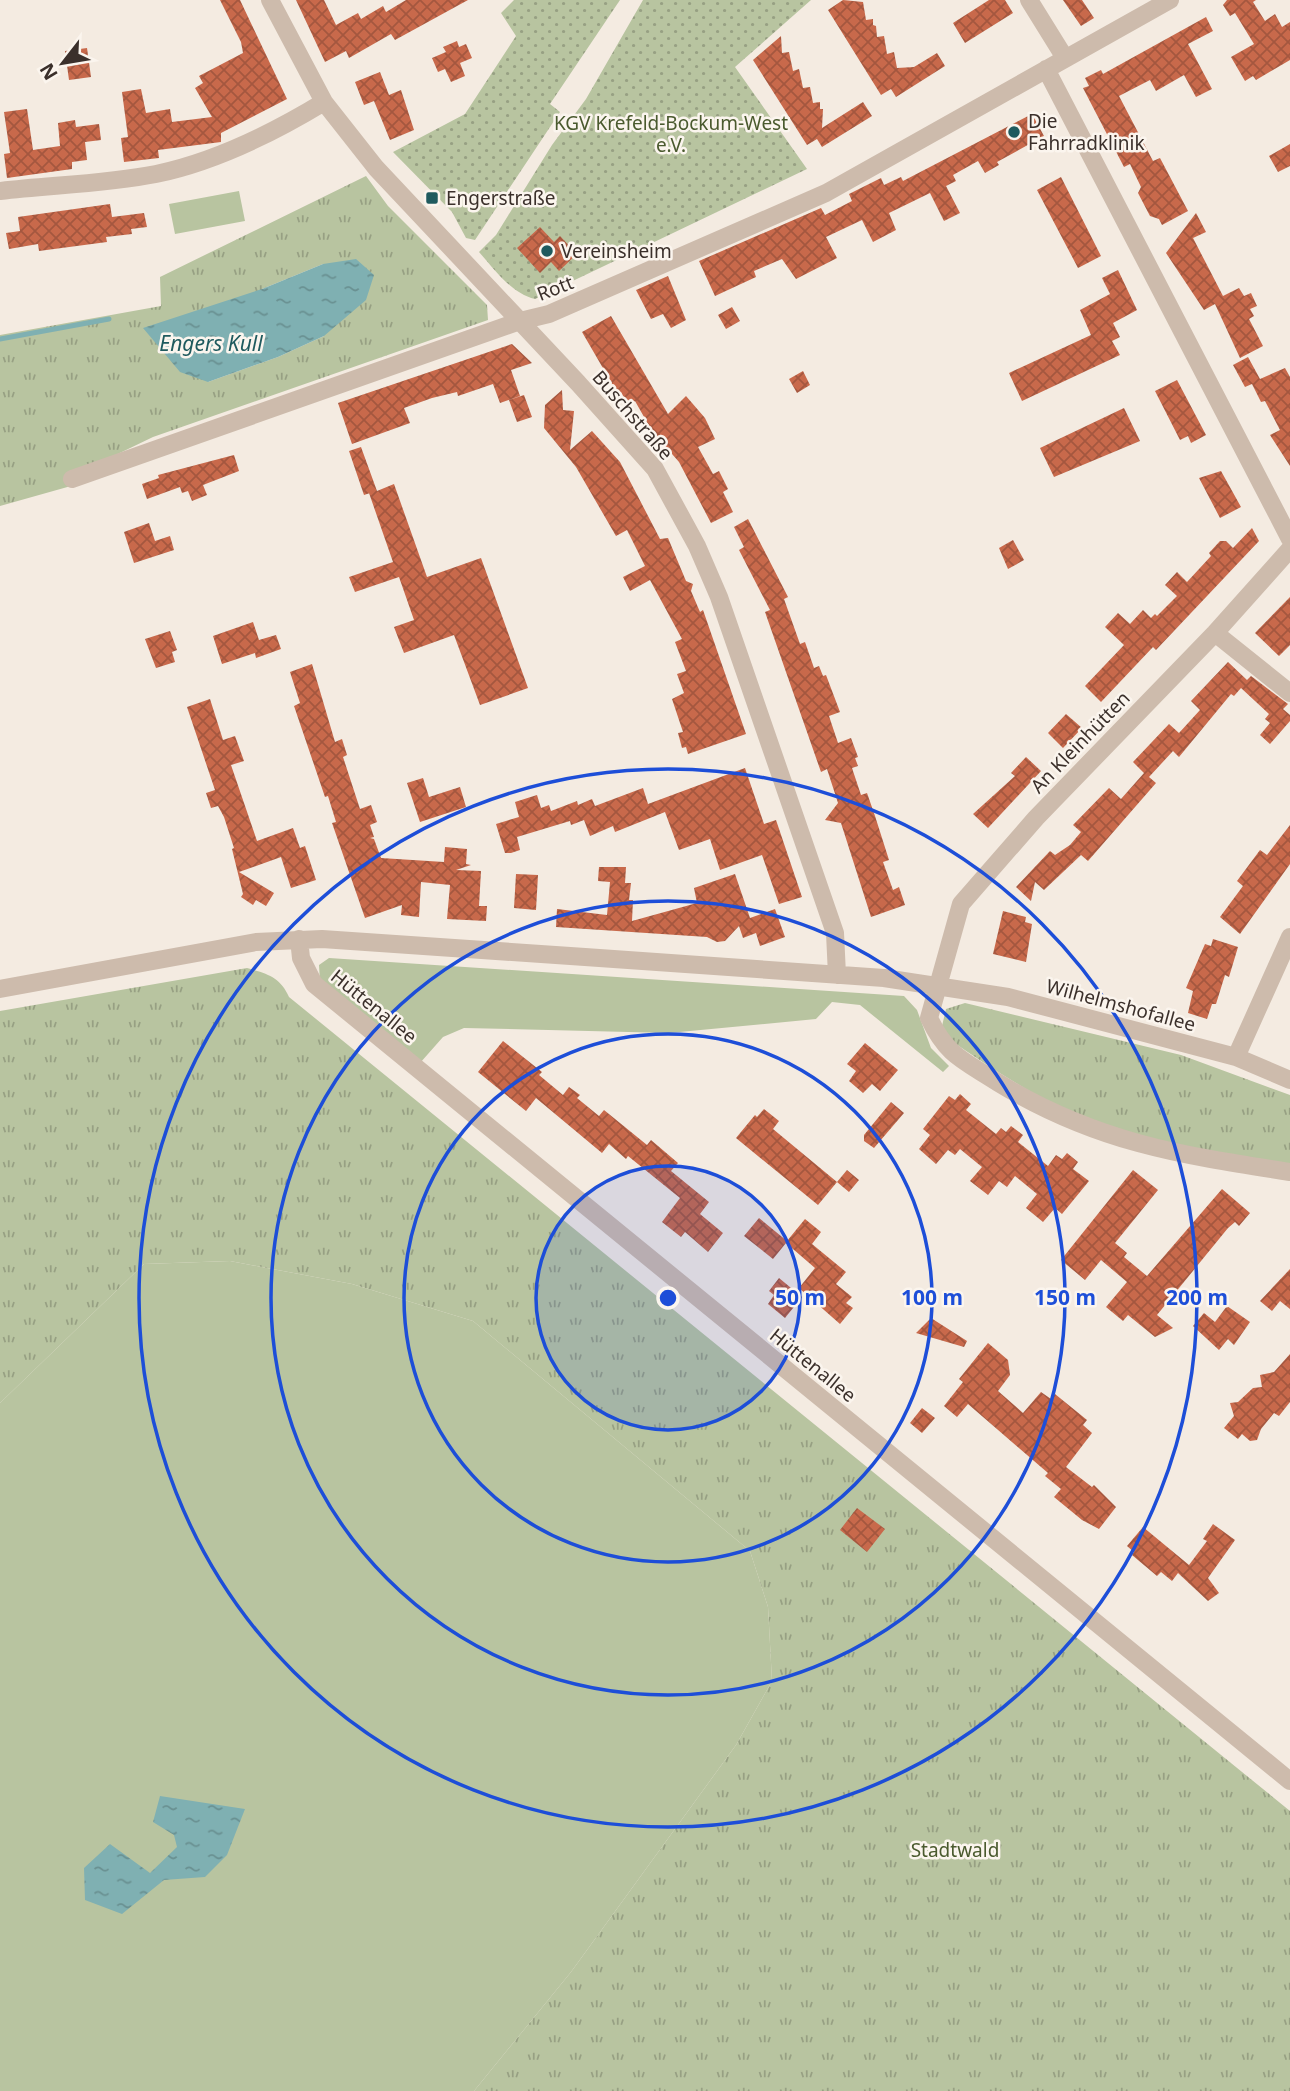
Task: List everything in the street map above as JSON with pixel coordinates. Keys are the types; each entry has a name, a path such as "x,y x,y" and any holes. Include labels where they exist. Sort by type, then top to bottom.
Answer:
{"street":[{"name":"Buschstraße","path":"270,0 324,102 376,168 655,469 697,546 719,597 835,933 836,975"},
{"path":"1029,0 1065,58"},
{"name":"Rott","path":"72,480 520,321 549,314 826,193 1170,0"},
{"path":"1046,69 1290,539"},
{"path":"0,191 156,174 195,163 292,121 324,102"},
{"name":"An Kleinhütten","path":"937,985 961,904 1036,818 1214,633 1290,549"},
{"path":"1214,633 1290,693"},
{"path":"1236,1057 1290,937"},
{"name":"Hüttenallee","path":"299,939 301,958 314,984 1290,1782"},
{"name":"Hüttenallee","path":"0,989 242,943 299,939 836,975"},
{"name":"Wilhelmshofallee","path":"836,975 937,985 1008,997 1236,1057 1290,1080"},
{"path":"937,985 929,1018 941,1043 960,1059 1019,1095 1078,1125 1148,1148 1290,1172"}],"green space":[{"path":"514,0 620,0 550,104 560,112 475,240 466,238 452,212 393,152 465,114 516,36 501,13"},
{"name":"KGV Krefeld-Bockum-West e.V.","path":"643,0 811,0 735,67 807,169 535,299 526,296 504,280 479,252 496,235 552,145 586,99"},
{"path":"366,176 388,206 487,305 488,320 153,437 68,478 71,486 0,506 0,335 161,306 160,277","holes":["323,264 324,336 278,357 208,382 262,289"]},
{"path":"239,191 245,221 175,234 169,204"},
{"path":"329,958 904,996 917,1010 931,1048 949,1066 943,1072 860,1005 832,1002 816,1019 669,1033 464,1028 443,1037 420,1063 320,982 319,965"},
{"name":"Stadtwald","path":"247,968 277,981 289,997 1290,1811 1290,2091 474,2091 571,1972 736,1745 772,1681 768,1607 750,1551 473,1321 352,1284 230,1261 144,1264 0,1403 0,1011"},
{"path":"965,1003 1181,1055 1290,1095 1290,1166 1150,1140 1105,1127 1064,1110 1006,1077 950,1040 942,1026 946,1009"},
{"path":"230,1261 352,1284 473,1321 750,1551 768,1607 772,1681 736,1745 571,1972 474,2091 0,2091 0,1403 144,1264"}],"water":[{"name":"Engers Kull","path":"356,259 374,275 366,300 324,336 278,357 208,382 180,372 143,328 262,289 323,264"},
{"path":"160,1796 245,1809 227,1855 205,1877 164,1880 122,1914 85,1900 84,1868 110,1844 150,1873 177,1847 174,1835 153,1822"}],"building":[{"path":"220,0 240,0 287,99 221,133 221,142 158,150 159,158 124,162 121,138 128,137 122,92 141,89 146,113 170,109 172,122 212,117 195,88 203,83 199,76 243,53 241,42"},
{"path":"296,0 324,0 336,25 358,13 361,19 383,6 386,12 406,0 468,0 395,40 391,34 349,58 346,51 325,62"},
{"path":"843,0 863,2 866,20 873,19 877,37 884,36 887,54 894,52 897,68 914,67 937,53 945,66 896,97 891,89 881,95 828,10"},
{"path":"989,0 1005,0 1013,13 965,43 953,23"},
{"path":"1063,0 1082,0 1094,18 1081,26"},
{"path":"1227,0 1256,0 1253,2 1265,21 1275,14 1282,27 1290,22 1290,60 1256,80 1253,76 1245,81 1231,57 1254,44 1235,13 1230,16 1223,5"},
{"path":"1206,17 1213,31 1188,44 1212,89 1196,97 1184,75 1156,91 1150,80 1119,96 1153,161 1160,158 1188,211 1162,225 1159,219 1150,216 1138,193 1141,187 1130,164 1124,167 1083,88 1089,86 1085,78 1101,70 1103,74"},
{"path":"781,36 782,53 789,52 793,71 799,69 803,88 810,87 813,103 820,102 820,109 823,109 822,128 863,102 872,116 822,147 817,139 807,145 753,60"},
{"path":"457,41 459,47 466,44 472,58 460,63 465,76 451,82 445,69 438,72 432,58 446,52 443,47"},
{"path":"87,48 91,77 69,80 65,51"},
{"path":"380,72 389,95 401,90 414,130 390,140 374,101 364,105 355,82"},
{"path":"27,109 33,150 60,146 58,123 75,120 76,127 99,124 101,140 85,142 87,160 72,162 72,169 7,178 4,154 10,153 4,112"},
{"path":"1032,114 1044,136 997,162 999,165 985,173 978,161 953,175 956,181 946,186 960,213 944,221 930,193 889,213 896,230 873,242 862,220 826,237 837,258 796,279 782,259 754,271 756,277 715,296 699,261 821,208 825,215 852,201 849,194 881,178 884,185 901,177 903,181"},
{"path":"1290,144 1290,166 1278,172 1269,156"},
{"path":"1061,177 1101,256 1078,268 1037,190"},
{"path":"110,204 112,217 144,213 147,227 131,229 132,234 106,237 107,242 39,251 38,244 9,249 6,233 20,231 18,217"},
{"path":"1196,213 1206,232 1193,238 1223,296 1239,288 1244,296 1251,293 1257,306 1250,309 1254,316 1249,319 1263,346 1240,358 1215,304 1204,310 1166,253"},
{"name":"Vereinsheim","path":"540,227 554,242 560,236 577,254 559,271 551,262 540,273 517,248"},
{"path":"1118,270 1137,310 1113,323 1120,337 1112,341 1120,355 1022,401 1009,373 1091,335 1080,310 1110,294 1102,278"},
{"path":"668,276 686,320 671,328 663,314 651,319 636,290"},
{"path":"732,307 740,321 726,329 718,315"},
{"path":"611,316 668,414 686,396 705,418 715,439 698,447 713,474 719,471 728,489 723,492 733,512 711,523 679,462 652,431 635,401 628,405 621,392 618,394 582,332"},
{"path":"512,344 532,363 511,370 520,396 500,403 493,384 458,396 457,392 432,398 404,408 410,423 352,444 338,403"},
{"path":"1248,357 1260,379 1285,368 1290,377 1290,466 1270,435 1280,430 1265,401 1261,402 1252,384 1245,387 1233,365"},
{"path":"803,371 810,385 797,393 789,379"},
{"path":"1177,380 1206,435 1191,443 1188,436 1180,440 1155,391"},
{"path":"562,390 563,410 574,411 570,450 592,431 620,462 660,539 668,538 686,581 693,584 691,591 700,612 703,610 746,734 688,754 686,747 682,748 678,733 683,732 672,699 684,693 677,674 686,671 675,642 682,639 650,580 630,591 623,577 645,566 627,530 616,536 576,467 544,428 545,405"},
{"path":"524,395 532,417 517,422 509,400"},
{"path":"1124,408 1140,441 1054,477 1040,448"},
{"path":"361,447 377,491 394,484 427,577 481,558 528,688 480,705 454,635 404,653 394,627 414,620 399,577 355,592 349,577 393,562 369,493 364,495 349,451"},
{"path":"234,455 239,471 203,485 207,495 192,501 188,491 182,493 180,487 147,499 142,484 159,478 158,475"},
{"path":"1221,471 1241,507 1220,518 1199,478"},
{"path":"748,519 788,597 784,599 800,644 805,642 814,668 819,666 823,676 826,675 840,712 829,716 838,743 851,738 858,757 855,758 858,766 852,768 861,795 867,793 875,816 889,860 883,862 893,890 899,887 905,905 871,917 841,823 825,820 838,803 827,769 821,772 765,612 770,610 739,550 744,547 734,527"},
{"path":"149,523 155,541 170,536 174,550 134,563 124,532"},
{"path":"1252,528 1259,541 1156,650 1153,647 1101,702 1085,686 1124,645 1105,627 1118,613 1130,624 1143,610 1151,618 1155,614 1157,616 1177,596 1165,585 1177,572 1187,582 1211,556 1209,553 1220,541 1226,541 1233,548"},
{"path":"1013,540 1024,560 1008,569 999,548"},
{"path":"1290,597 1290,645 1279,656 1255,633"},
{"path":"253,622 259,640 276,635 281,649 256,658 255,653 222,664 213,636"},
{"path":"170,631 177,650 172,652 175,662 156,668 145,639"},
{"path":"1228,662 1247,680 1251,676 1288,704 1283,709 1290,715 1290,721 1270,744 1260,735 1270,723 1265,719 1269,714 1241,688 1234,696 1231,694 1179,757 1173,751 1149,777 1156,783 1088,861 1081,855 1044,890 1035,882 1031,901 1016,887 1050,851 1055,855 1070,845 1081,832 1073,825 1109,788 1121,799 1144,773 1133,762 1169,724 1179,733 1200,710 1191,701"},
{"path":"312,664 335,742 342,739 347,755 343,757 360,809 371,805 377,822 370,825 374,837 370,838 374,839 381,858 444,862 445,847 467,849 466,864 471,865 456,870 481,871 479,906 487,906 486,921 447,919 450,885 421,882 419,917 401,915 402,905 365,918 332,823 336,822 328,796 325,797 294,706 300,703 290,672"},
{"path":"210,699 223,740 235,736 244,761 231,765 257,841 293,828 300,848 305,846 316,880 291,888 281,857 239,872 274,893 266,906 256,900 253,905 241,897 243,894 232,849 234,848 224,817 218,806 211,808 206,793 215,790 187,707"},
{"path":"1066,714 1082,728 1063,748 1048,733"},
{"path":"1026,757 1041,771 988,828 973,814 1015,776 1011,773"},
{"path":"745,768 764,824 776,820 802,897 779,904 762,855 720,870 710,839 679,850 665,812 615,832 613,826 590,836 584,820 571,825 570,821 517,837 520,850 511,853 505,853 496,824 519,817 515,802 537,795 541,808 549,805 551,811 577,801 578,805 592,799 595,806 643,788 648,804"},
{"path":"423,778 429,797 460,787 466,807 420,822 407,783"},
{"path":"1290,825 1290,864 1240,934 1220,917 1243,886 1237,881 1260,850 1267,855"},
{"path":"599,867 626,867 625,883 631,883 629,900 633,900 632,921 697,903 694,888 735,874 750,918 775,909 785,937 760,946 756,933 743,938 739,926 725,941 717,942 707,937 556,927 557,909 607,915 610,882 598,881"},
{"path":"516,874 538,875 536,910 514,908"},
{"path":"1003,911 1026,917 1025,922 1032,924 1026,962 993,954"},
{"path":"1213,939 1238,947 1229,977 1225,975 1216,1004 1212,1004 1207,1019 1188,1013 1193,991 1186,988 1205,944 1211,946"},
{"path":"503,1041 542,1072 539,1075 563,1095 569,1087 580,1095 577,1098 599,1116 604,1110 647,1145 651,1140 678,1163 671,1171 709,1202 700,1214 723,1233 708,1252 685,1232 681,1237 662,1222 680,1198 628,1156 626,1159 609,1144 602,1153 536,1098 526,1111 478,1072"},
{"path":"865,1043 898,1070 880,1091 872,1084 863,1093 849,1081 856,1071 847,1064"},
{"path":"960,1094 971,1104 966,1110 996,1134 1001,1128 1006,1132 1011,1126 1023,1135 1018,1142 1048,1166 1056,1155 1062,1159 1067,1153 1078,1162 1073,1169 1089,1181 1062,1214 1055,1208 1043,1222 1026,1208 1037,1194 1015,1176 1007,1187 999,1181 988,1195 970,1181 982,1167 960,1149 955,1155 948,1150 936,1164 919,1149 930,1135 923,1129 949,1096 955,1100"},
{"path":"891,1102 904,1113 874,1148 864,1141 864,1135"},
{"path":"764,1109 779,1121 773,1129 837,1182 818,1205 736,1138 755,1115 757,1117"},
{"path":"847,1170 859,1180 849,1192 837,1182"},
{"path":"1133,1170 1158,1190 1115,1243 1127,1253 1124,1257 1147,1276 1222,1189 1250,1213 1239,1226 1235,1222 1228,1228 1157,1315 1173,1328 1155,1337 1128,1315 1123,1321 1106,1307 1127,1282 1101,1260 1085,1280 1061,1260"},
{"path":"759,1218 787,1241 805,1219 821,1232 812,1244 846,1272 836,1284 852,1297 846,1303 853,1308 840,1324 799,1288 815,1268 786,1243 773,1259 744,1236"},
{"path":"1290,1269 1290,1309 1280,1301 1272,1311 1260,1301"},
{"path":"779,1278 802,1297 785,1318 768,1304 774,1295 769,1291"},
{"path":"1227,1306 1250,1322 1234,1345 1228,1339 1219,1350 1193,1326 1204,1313 1215,1322"},
{"path":"931,1318 967,1341 964,1347 916,1333"},
{"path":"988,1343 1008,1360 1010,1375 998,1391 1023,1413 1041,1392 1051,1399 1055,1394 1087,1420 1083,1425 1092,1433 1066,1467 1092,1487 1094,1485 1116,1507 1099,1529 1082,1520 1054,1497 1061,1489 1045,1476 1048,1473 968,1404 957,1417 944,1406 963,1382 959,1379"},
{"path":"1290,1354 1290,1402 1279,1416 1274,1413 1261,1429 1257,1440 1250,1441 1242,1434 1238,1439 1224,1428 1234,1416 1230,1403 1238,1402 1253,1388 1262,1387 1260,1375 1274,1372"},
{"path":"922,1408 935,1418 922,1433 910,1423"},
{"path":"857,1508 885,1529 867,1552 840,1530"},
{"path":"1213,1524 1235,1540 1208,1578 1219,1593 1208,1601 1178,1573 1172,1581 1161,1572 1157,1576 1132,1555 1134,1552 1127,1546 1143,1527 1189,1565 1207,1541 1203,1539"}],"waterway":[{"path":"0,339 109,319"}],"place":[{"name":"Die Fahrradklinik","path":"1014,132"},
{"name":"Engerstraße","path":"432,198"},
{"name":"Vereinsheim","path":"547,251"}]}
